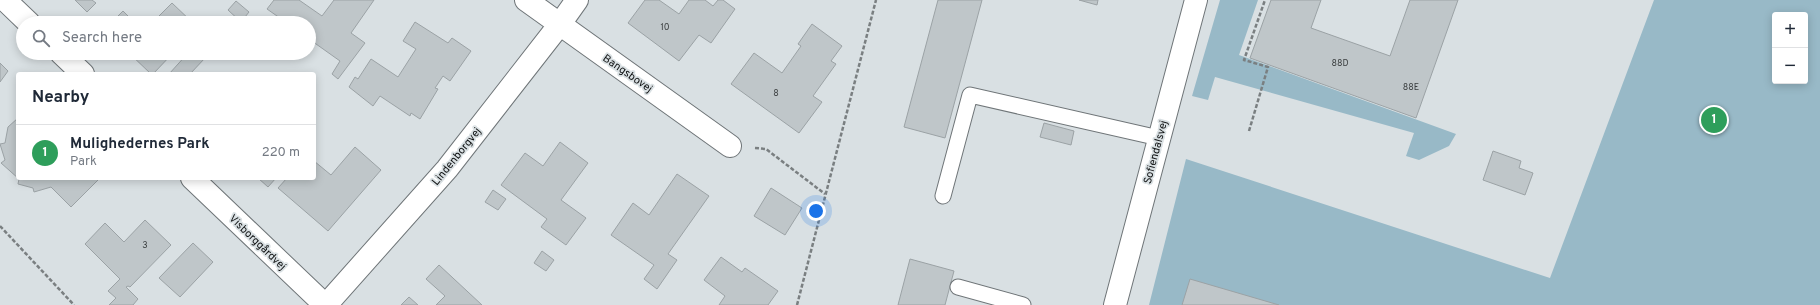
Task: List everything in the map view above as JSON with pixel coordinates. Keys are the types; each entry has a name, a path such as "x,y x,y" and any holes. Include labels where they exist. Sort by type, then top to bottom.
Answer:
{"street":[{"path":"5,0 22,16"},
{"name":"Bangsbovej","path":"526,0 730,146"},
{"name":"Lindenborgvej","path":"325,305 447,169 577,0"},
{"name":"Sofiendalsvej","path":"1115,305 1196,0"},
{"path":"68,60 81,72"},
{"name":"Visborggårdvej","path":"194,180 325,305"}],"lane":[{"path":"943,196 970,95 1159,138"},
{"path":"958,287 1023,305"}],"path":[{"path":"797,305 876,0"},
{"path":"1249,131 1268,67 1244,60 1265,0"},
{"path":"730,146 766,149 825,194"},
{"path":"0,226 74,305"}],"shaded area":[{"path":"1220,0 1258,0 1239,55 1456,134 1449,146 1419,160 1406,156 1414,133 1215,77 1208,100 1192,96"},
{"path":"1654,0 1820,0 1820,305 1149,305 1186,159 1550,278"}],"building":[{"path":"75,0 92,0 96,3 87,12"},
{"path":"274,0 299,0 322,16 334,0 374,0 351,33 365,43 338,79 332,74 340,61 316,44 316,16 277,16 267,9"},
{"path":"645,0 659,0 679,14 689,0 705,0 713,6 718,0 723,0 735,9 711,43 699,35 679,61 628,23"},
{"path":"938,0 982,0 945,138 904,127"},
{"path":"1079,0 1098,0 1097,5"},
{"path":"1271,0 1321,0 1311,28 1390,56 1410,0 1458,0 1416,118 1250,58"},
{"path":"236,1 249,12 246,16 234,16 228,10"},
{"path":"172,3 186,16 159,16"},
{"path":"123,11 128,16 118,16"},
{"path":"415,22 448,43 452,38 471,51 450,81 443,76 435,88 438,89 420,119 411,113 410,116 380,96 373,106 349,87 355,77 358,79 371,59 398,77 416,49 403,41"},
{"path":"812,24 842,46 831,61 836,64 813,96 822,102 799,133 731,84 754,53 782,73 801,46 798,44"},
{"path":"136,60 166,60 155,72 149,72"},
{"path":"182,60 203,60 192,72 171,72"},
{"path":"0,63 8,71 0,82"},
{"path":"16,120 16,176 1,163 5,160 0,144 5,143 8,127"},
{"path":"1044,123 1074,131 1071,145 1040,137"},
{"path":"560,142 588,163 561,200 586,218 566,245 541,227 547,219 501,185 525,153 543,166"},
{"path":"355,147 381,170 328,231 278,188 285,180 316,180 316,163 331,175"},
{"path":"1493,151 1521,161 1519,168 1533,173 1525,195 1483,180"},
{"path":"677,174 709,196 668,254 677,260 657,289 644,279 654,265 611,235 633,203 649,215"},
{"path":"19,180 98,180 71,207 51,187 34,192 33,188 18,184"},
{"path":"260,180 274,180 268,187"},
{"path":"771,188 802,208 785,235 754,216"},
{"path":"493,190 506,199 498,210 485,202"},
{"path":"145,220 171,245 130,287 126,287 138,299 133,305 109,305 116,298 108,291 120,279 85,244 105,223 124,242"},
{"path":"193,243 213,262 180,297 159,278"},
{"path":"542,251 554,260 546,271 534,263"},
{"path":"721,257 742,272 745,268 778,291 768,305 719,305 725,296 704,280"},
{"path":"910,259 954,271 945,305 898,305"},
{"path":"439,265 482,305 436,305 445,296 426,279"},
{"path":"1190,279 1279,305 1182,305"},
{"path":"409,297 418,305 401,305"}],"place":[{"name":"Mulighedernes Park","path":"1714,120"}]}
